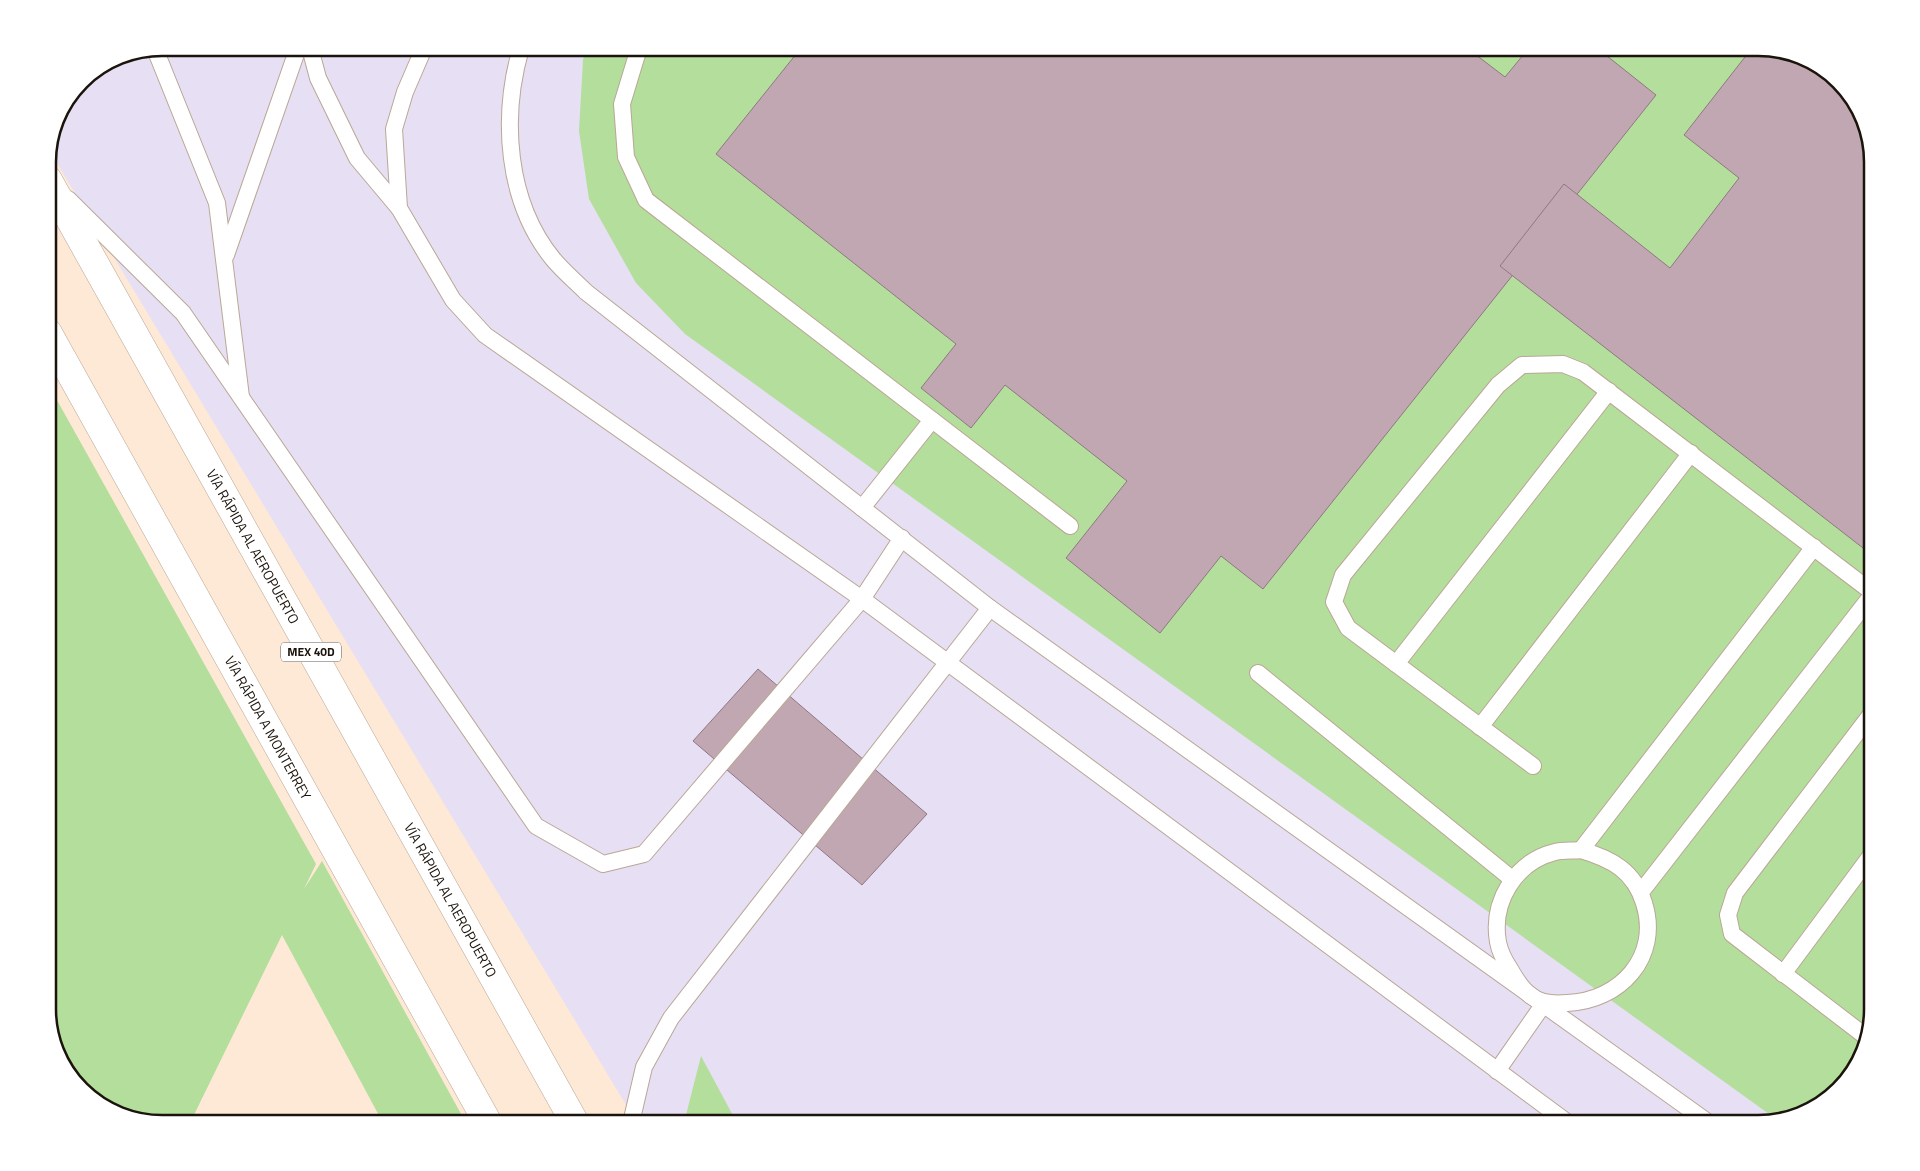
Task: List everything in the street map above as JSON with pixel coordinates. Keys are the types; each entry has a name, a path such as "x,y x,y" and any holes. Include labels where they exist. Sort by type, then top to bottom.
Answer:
{"highway":[{"name":"VÍA RÁPIDA AL AEROPUERTO","path":"56,193 570,1115"},
{"name":"VÍA RÁPIDA A MONTERREY","path":"56,347 483,1115"}],"lane":[{"path":"158,56 217,203 241,399"},
{"path":"224,260 295,56"},
{"path":"312,56 318,78 356,158 399,208 453,300 484,335 862,599 1556,1115"},
{"path":"399,208 394,129 405,92 421,56"},
{"path":"519,56 515,68 510,145 515,182 528,219 553,259 586,292 990,608 1696,1115"},
{"path":"637,56 622,104 626,158 646,200 1070,526"},
{"path":"56,187 183,313 536,826 604,864 644,854 862,599 902,538"},
{"path":"1533,766 1348,628 1334,602 1343,575 1498,385 1522,365 1563,364 1583,372 1814,547 1864,588"},
{"path":"1396,664 1609,391"},
{"path":"862,508 932,420"},
{"path":"1480,727 1690,453"},
{"path":"1581,850 1814,547"},
{"path":"1641,892 1864,604"},
{"path":"633,1115 644,1067 672,1018 990,608"},
{"path":"1258,673 1512,879"},
{"path":"1862,1029 1783,974 1732,934 1728,915 1735,893 1864,723"},
{"path":"1581,850 1606,858 1627,873 1641,892 1648,916 1647,940 1639,963 1624,982 1604,996 1580,1003 1550,1004 1537,1001 1514,976 1500,953 1495,928 1500,902 1512,879 1531,862 1555,852 1581,850"},
{"path":"1783,974 1864,865"},
{"path":"1497,1071 1537,1001"}],"shaded area":[{"path":"162,56 1758,56 1772,57 1798,64 1817,74 1837,92 1853,115 1862,141 1864,155 1864,1009 1863,1023 1856,1049 1850,1062 1833,1084 1811,1101 1798,1107 1772,1114 1758,1115 632,1115 56,162 58,141 64,122 74,103 87,87 103,74 122,64 141,58"}],"green space":[{"path":"584,56 1758,56 1785,60 1798,64 1817,74 1837,92 1853,115 1862,141 1864,155 1864,1009 1863,1023 1856,1049 1842,1073 1833,1084 1811,1101 1798,1107 1769,1114 685,334 636,283 589,199 579,131"},
{"path":"56,398 316,864 304,889 322,861 462,1115 379,1115 282,935 194,1115 148,1114 122,1107 109,1101 87,1084 70,1062 58,1030 56,1016"},
{"path":"701,1056 733,1115 686,1115"}],"building":[{"path":"795,56 1477,56 1505,77 1522,56 1607,56 1656,95 1263,589 1221,556 1160,633 1066,558 1127,481 1005,385 971,428 921,388 956,344 716,154"},
{"path":"1746,56 1772,57 1798,64 1811,70 1837,92 1853,115 1862,141 1864,155 1864,549 1500,266 1564,184 1670,268 1739,178 1684,135"},
{"path":"758,669 927,814 862,885 693,741"}]}
